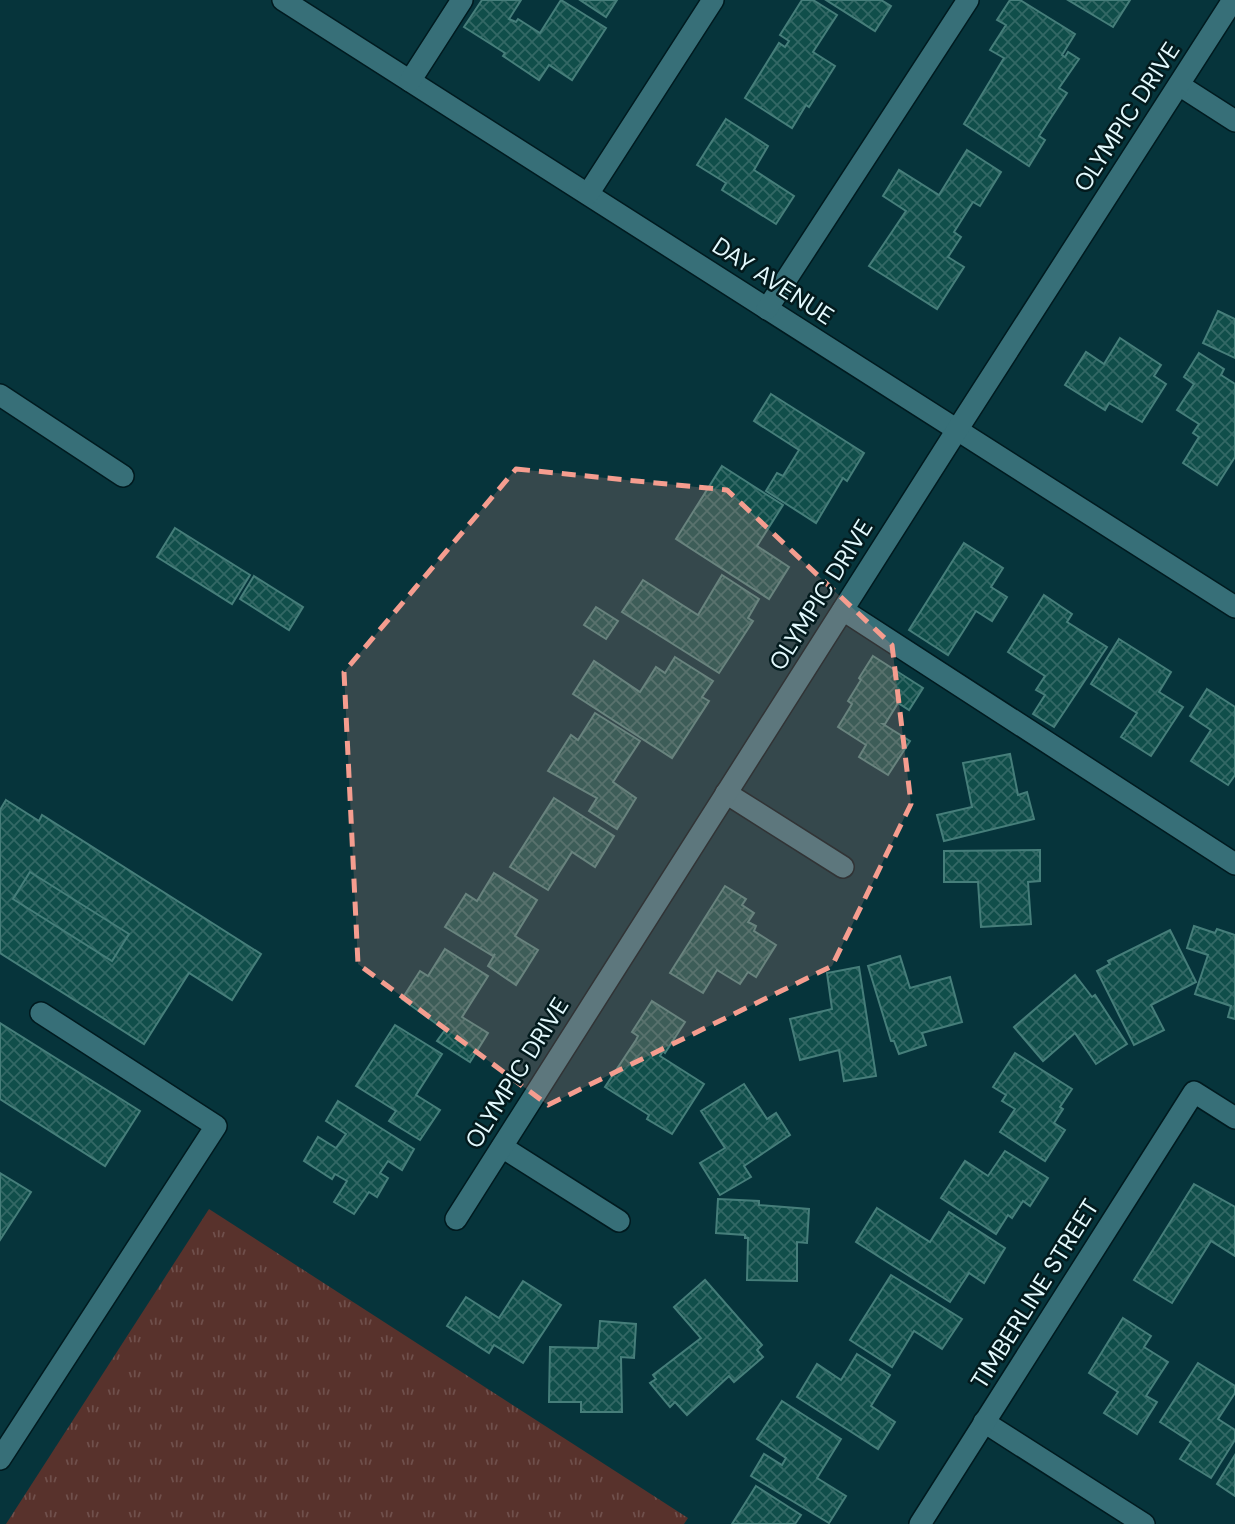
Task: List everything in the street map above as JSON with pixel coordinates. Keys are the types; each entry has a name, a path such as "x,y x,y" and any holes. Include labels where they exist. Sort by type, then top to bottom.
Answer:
{"street":[{"name":"DAY AVENUE","path":"283,0 1235,607"},
{"path":"410,81 462,0"},
{"path":"588,194 713,0"},
{"path":"767,309 968,0"},
{"name":"OLYMPIC DRIVE","path":"456,1219 957,429 1233,0"},
{"path":"1178,85 1235,121"},
{"path":"0,395 123,476"},
{"path":"843,610 1235,864"},
{"path":"726,793 844,867"},
{"path":"0,1459 216,1126 41,1013"},
{"name":"TIMBERLINE STREET","path":"920,1524 1194,1092 1235,1118"},
{"path":"502,1147 619,1221"},
{"path":"984,1422 1144,1524"}],"highlighted area":[{"path":"516,469 727,490 892,645 911,804 832,966 548,1105 358,964 344,672"}],"green space":[{"path":"209,1209 688,1518 684,1524 6,1524"}],"building":[{"path":"482,0 521,0 509,19 516,22 518,19 540,33 561,0 606,28 572,80 549,65 539,80 503,56 505,53 464,27"},
{"path":"580,0 617,0 606,17"},
{"path":"802,0 813,0 837,15 813,52 835,66 792,128 745,98 779,43 785,47 789,41 780,35"},
{"path":"826,0 881,0 891,6 875,31"},
{"path":"1010,0 1020,0 1075,34 1062,55 1065,57 1068,52 1079,59 1059,88 1067,93 1039,136 1045,140 1029,166 964,124 1004,58 990,50 1006,25 997,20"},
{"path":"1068,0 1130,0 1113,27"},
{"path":"726,119 768,146 754,170 794,196 776,224 722,190 726,183 697,165"},
{"path":"967,150 1001,172 980,206 973,202 954,232 961,237 948,257 964,267 937,309 869,266 906,211 883,196 899,170 939,195"},
{"path":"1218,311 1235,319 1235,358 1203,343"},
{"path":"1120,338 1161,365 1154,376 1166,384 1142,422 1109,403 1105,410 1065,385 1086,352 1104,364"},
{"path":"1199,353 1224,369 1221,375 1235,384 1235,457 1217,485 1183,463 1199,437 1193,433 1199,424 1177,410 1194,384 1184,377"},
{"path":"771,394 864,453 847,481 843,478 816,523 766,491 777,473 783,476 799,450 754,421"},
{"path":"722,466 783,505 757,546 789,567 769,599 676,539"},
{"path":"175,528 250,575 232,604 157,557"},
{"path":"964,543 1003,568 991,587 1007,597 992,621 976,611 948,655 909,630"},
{"path":"722,575 759,599 748,618 753,621 719,673 622,612 643,580 698,615"},
{"path":"254,576 303,607 289,630 240,599"},
{"path":"1044,595 1072,614 1067,622 1107,647 1054,727 1033,714 1045,695 1036,690 1045,676 1008,652"},
{"path":"596,607 618,621 606,639 584,625"},
{"path":"1119,639 1171,672 1159,692 1183,707 1151,756 1121,737 1137,713 1091,684"},
{"path":"873,656 923,688 909,710 898,703 883,724 910,741 888,775 859,757 866,745 838,727 852,704 848,701 861,680 859,678"},
{"path":"675,657 713,681 702,697 709,701 672,758 573,694 594,661 640,692 656,667 665,673"},
{"path":"1207,689 1235,707 1235,775 1228,785 1191,761 1211,730 1190,716"},
{"path":"595,713 640,741 613,782 636,798 617,829 589,811 597,798 548,771 571,735 578,740"},
{"path":"1010,754 1018,795 1027,792 1034,819 944,841 937,815 972,807 963,763"},
{"path":"554,798 614,836 595,867 572,852 548,890 510,867"},
{"path":"6,800 39,821 42,815 261,954 232,1000 189,973 144,1044 0,953 0,810"},
{"path":"1040,850 1040,881 1028,882 1031,924 981,927 978,882 944,882 944,851"},
{"path":"30,872 129,934 112,961 13,899"},
{"path":"494,873 537,900 515,936 538,950 516,985 488,966 495,954 493,956 445,927 466,894 477,901"},
{"path":"725,886 746,899 742,905 754,913 748,922 756,926 754,931 776,945 756,977 748,972 740,984 717,970 703,993 670,973"},
{"path":"1194,926 1215,933 1217,929 1235,935 1235,1019 1228,1017 1231,1006 1195,994 1208,955 1187,948"},
{"path":"1170,930 1196,982 1151,1005 1164,1030 1134,1045 1097,971 1110,964 1108,961"},
{"path":"445,949 488,976 462,1017 488,1033 470,1062 437,1041 445,1030 402,999 420,971 428,976"},
{"path":"900,956 910,988 950,977 962,1022 922,1033 926,1045 899,1054 894,1041 891,1041 868,966"},
{"path":"859,967 876,1076 844,1081 839,1050 800,1060 790,1019 832,1009 827,973"},
{"path":"1075,975 1092,997 1095,995 1127,1044 1096,1064 1075,1033 1043,1061 1014,1027"},
{"path":"652,1001 685,1022 665,1053 663,1051 660,1056 704,1084 672,1134 647,1119 649,1115 605,1087 636,1040 638,1036 632,1032"},
{"path":"0,1023 140,1111 105,1166 0,1099"},
{"path":"395,1025 442,1054 416,1095 440,1110 420,1140 389,1121 396,1111 356,1086"},
{"path":"1015,1053 1072,1089 1060,1107 1063,1109 1054,1123 1065,1130 1045,1161 1000,1132 1015,1109 1002,1101 1006,1095 993,1087"},
{"path":"744,1084 767,1119 776,1113 790,1135 744,1166 751,1177 720,1195 700,1163 725,1148 701,1111"},
{"path":"338,1101 414,1149 402,1170 388,1161 380,1173 388,1178 377,1197 369,1192 354,1214 334,1202 347,1181 335,1174 332,1179 304,1161 318,1137 336,1148 346,1134 326,1121"},
{"path":"1005,1151 1048,1178 1030,1206 1023,1201 1012,1218 1008,1215 996,1234 941,1198 965,1161 988,1176"},
{"path":"0,1173 31,1192 0,1240"},
{"path":"1194,1184 1235,1207 1235,1256 1211,1241 1172,1303 1134,1280"},
{"path":"718,1199 759,1201 759,1205 809,1209 807,1243 797,1242 797,1281 747,1280 748,1238 745,1238 745,1235 716,1233"},
{"path":"877,1208 930,1242 949,1212 1005,1248 984,1283 969,1273 950,1302 856,1242"},
{"path":"891,1275 962,1319 942,1349 914,1331 892,1367 850,1340"},
{"path":"705,1280 762,1345 757,1350 763,1357 734,1382 729,1376 687,1415 675,1402 670,1407 650,1383 656,1379 653,1375 701,1338 674,1307"},
{"path":"523,1281 561,1305 523,1363 494,1345 489,1353 447,1326 466,1297 499,1318"},
{"path":"1123,1318 1151,1336 1144,1347 1168,1362 1146,1396 1157,1402 1137,1434 1104,1413 1118,1392 1089,1373"},
{"path":"600,1321 636,1324 634,1358 621,1357 622,1412 581,1412 581,1402 549,1402 550,1347 598,1348"},
{"path":"857,1354 890,1375 871,1406 895,1422 878,1449 797,1397 817,1364 841,1380"},
{"path":"1198,1363 1235,1386 1235,1393 1218,1419 1235,1430 1235,1440 1211,1478 1180,1459 1191,1442 1160,1422"},
{"path":"782,1401 841,1439 817,1478 846,1496 829,1523 751,1476 764,1454 782,1465 786,1458 757,1439"},
{"path":"1235,1455 1235,1496 1217,1484"},
{"path":"756,1486 801,1515 795,1524 732,1524"}]}
